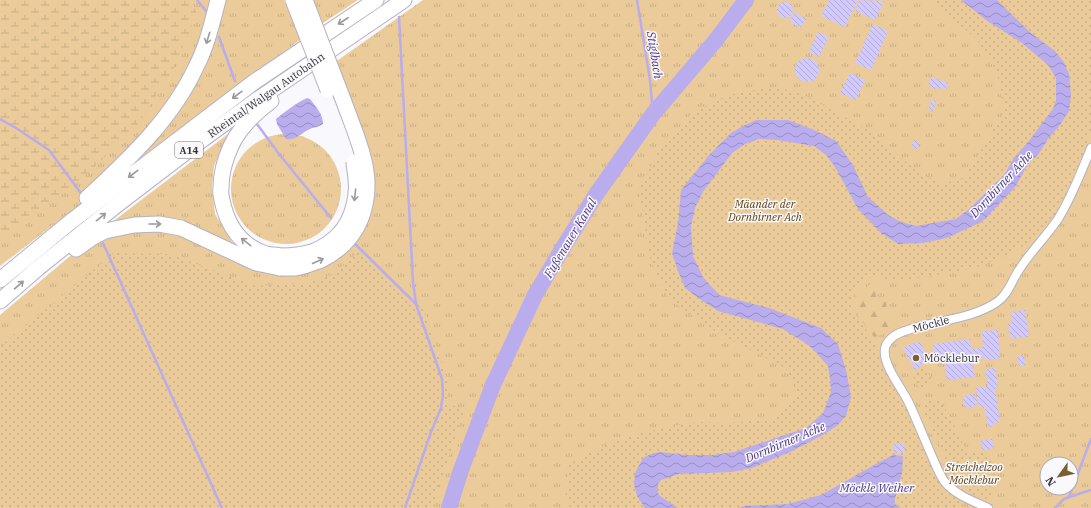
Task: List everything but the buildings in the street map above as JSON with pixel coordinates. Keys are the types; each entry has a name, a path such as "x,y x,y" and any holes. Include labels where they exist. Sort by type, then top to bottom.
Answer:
{"highway":[{"path":"24,260 27,247 88,197 125,162 160,125 179,98 196,67 207,41 218,0"},
{"path":"38,268 65,257 93,237 105,231 134,225 159,224 181,228 256,263 281,262 297,255 312,252 326,245 340,233 349,219 355,200 356,181 353,158 344,130 292,0"},
{"path":"305,0 352,124 363,158 367,183 365,208 356,230 343,246 331,255 314,263 296,268 252,247 241,239 230,224 224,208 220,189 222,172 225,160 238,134 259,110 311,71 346,40"},
{"name":"Rheintal/Walgau Autobahn","path":"0,280 69,223 254,82 376,0"},
{"name":"Rheintal/Walgau Autobahn","path":"0,301 38,268 118,204 203,139 254,102 404,0"}],"street":[{"name":"Möckle","path":"988,508 958,493 950,488 944,481 908,402 892,374 885,356 885,349 887,343 894,336 906,331 970,314 998,302 1004,296 1027,258 1065,208 1091,148"}],"green space":[{"path":"0,0 358,0 323,23 144,155 0,266"},
{"path":"0,0 191,0 197,14 174,68 136,127 88,173 0,242"},
{"path":"423,0 1091,0 1091,508 0,508 0,315 69,257 107,235 137,228 186,235 279,273 371,203 334,63"},
{"name":"Mäander der Dornbirner Ach","path":"931,0 1091,0 1091,133 1077,174 1056,214 1036,238 1010,254 975,268 908,280 891,280 873,276 864,281 853,293 850,304 873,340 913,419 938,473 962,499 959,508 570,508 566,496 569,464 609,443 657,429 697,422 728,423 770,419 784,411 796,396 795,382 785,368 719,334 669,299 650,259 639,188 660,149 693,112 726,96 767,87 797,91 872,132 920,174 943,184 965,177 1004,112 997,72 977,40"},
{"path":"228,134 214,166 212,187 215,214 235,247 193,225 157,216 107,226"},
{"path":"286,134 307,138 317,143 325,150 332,158 337,168 341,189 337,210 332,220 325,228 317,235 307,240 286,244 265,240 255,235 247,228 240,220 235,210 231,189 235,168 240,158 247,150 255,143 265,138"},
{"path":"363,248 421,302 447,378 447,403 464,410 432,508 0,508 0,347 114,253 170,254 256,286 309,283 334,274"},
{"path":"872,283 878,302 886,302 888,317 900,329 874,337 859,317 854,295"},
{"path":"925,366 933,383 920,390 911,373"},
{"name":"Streichelzoo Möcklebur","path":"939,397 968,454 987,451 998,479 988,502 960,489 950,480 942,466 947,462 921,405"}],"water":[{"name":"Dornbirner Ache","path":"961,0 997,0 1031,33 1055,51 1064,62 1069,74 1071,95 1069,111 1038,155 1025,169 1016,186 985,219 947,238 923,243 898,244 881,233 858,209 835,167 826,155 814,146 777,140 759,139 745,144 732,153 703,192 695,208 691,226 693,256 703,277 719,295 769,308 821,328 838,344 846,370 851,397 846,416 837,426 821,436 790,452 752,468 732,472 679,474 661,480 658,484 658,493 678,508 645,508 637,496 634,484 635,473 643,458 660,452 687,455 713,455 734,452 806,428 823,413 831,392 828,366 810,346 783,329 718,311 685,288 672,253 678,223 681,190 709,155 731,133 756,120 788,120 812,129 836,141 853,165 868,197 888,215 901,222 916,226 956,219 969,209 1004,175 1014,158 1053,109 1056,101 1056,78 1048,65 1022,43 986,20"},
{"path":"307,98 310,99 319,111 323,124 307,130 296,138 286,139 277,124 276,119"},
{"name":"Möckle Weiher","path":"893,455 903,456 902,473 894,503 901,508 738,508 744,506 788,504 821,495"}],"waterway":[{"path":"197,0 206,11"},
{"name":"Stiglbach","path":"637,0 650,80 653,114"},
{"name":"Fußenauer Kanal","path":"449,508 461,470 493,385 535,295 597,193 653,114 716,40 746,0"},
{"path":"399,17 413,282 416,304 442,379 443,395 441,408 431,432 405,508"},
{"path":"219,37 235,81"},
{"path":"0,119 49,150 80,192"},
{"path":"257,124 279,154 331,218"},
{"path":"352,241 416,304"},
{"path":"103,243 222,508"},
{"path":"1069,497 1091,439"},
{"path":"1055,508 1064,499 1091,490"}],"place":[{"name":"Möcklebur","path":"916,358"}]}
